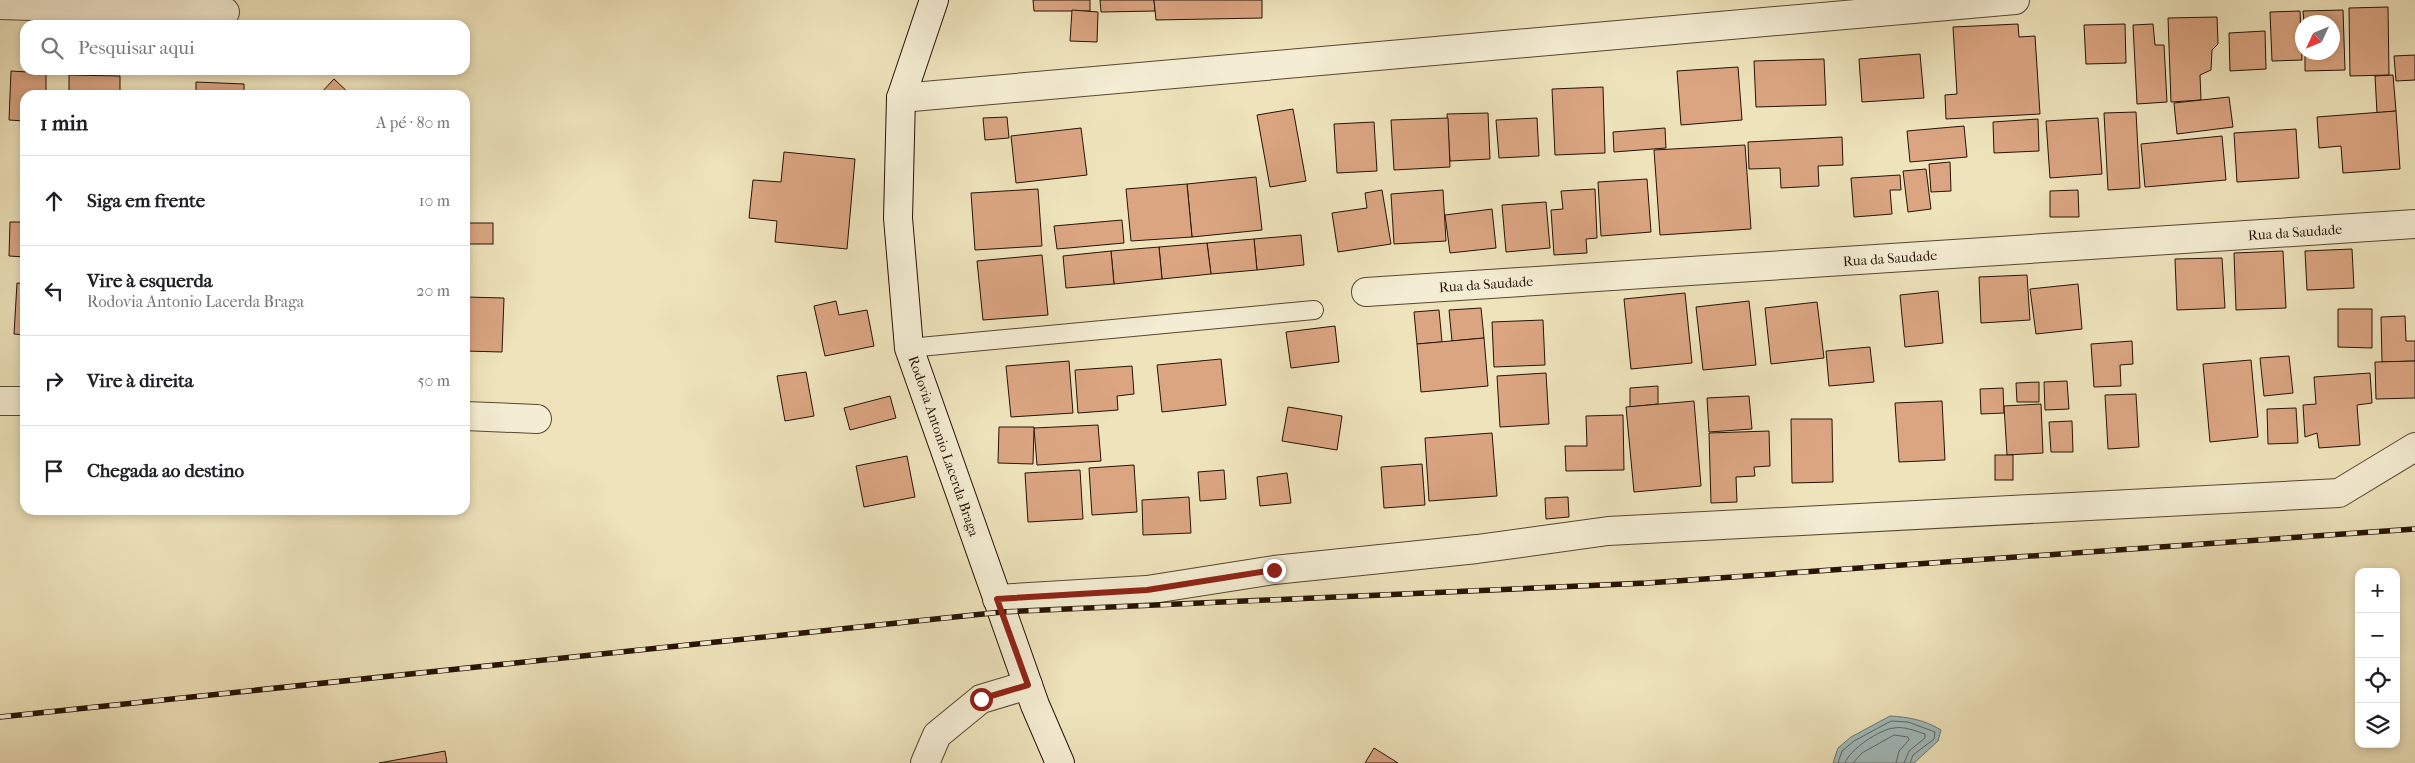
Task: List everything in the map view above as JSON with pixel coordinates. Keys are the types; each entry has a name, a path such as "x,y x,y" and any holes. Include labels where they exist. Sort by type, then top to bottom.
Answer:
{"street":[{"name":"Rodovia Antonio Lacerda Braga","path":"934,0 901,98 898,218 909,348 1028,685 1060,763"},
{"path":"901,98 2015,0"},
{"path":"0,5 225,12"},
{"name":"Rua da Saudade","path":"1366,292 2415,224"},
{"path":"0,401 20,402"},
{"path":"470,416 537,419"},
{"path":"997,599 1147,590 1274,570 1477,548 1608,531 2339,493 2415,448"},
{"path":"925,763 937,735 981,699 1028,685"}],"lane":[{"path":"909,348 1314,310"}],"water":[{"path":"1890,716 1916,720 1941,730 1938,741 1914,763 1833,763 1838,748 1851,737"}],"building":[{"path":"1033,0 1090,0 1090,11 1034,11"},
{"path":"1100,0 1154,0 1155,11 1101,12"},
{"path":"1154,0 1262,0 1262,18 1156,20"},
{"path":"2388,7 2389,75 2350,76 2349,8"},
{"path":"1072,10 1098,12 1097,42 1070,41"},
{"path":"2343,10 2345,70 2305,71 2305,60 2340,60 2340,15 2303,15 2303,11"},
{"path":"2300,11 2300,15 2295,15 2295,60 2302,60 2272,61 2270,12"},
{"path":"2217,17 2218,44 2212,50 2211,70 2200,75 2201,100 2171,102 2168,18"},
{"path":"2018,24 2019,37 2035,36 2040,114 1946,119 1945,95 1957,94 1953,27"},
{"path":"2125,24 2126,63 2086,64 2084,25"},
{"path":"2153,24 2155,45 2164,45 2167,102 2137,104 2133,25"},
{"path":"2265,31 2266,69 2230,71 2229,33"},
{"path":"1920,54 1924,98 1862,102 1859,59"},
{"path":"2415,55 2415,80 2396,81 2394,56"},
{"path":"1824,59 1826,105 1756,107 1754,61"},
{"path":"1738,67 1742,120 1681,125 1677,71"},
{"path":"11,71 20,72 20,75 46,75 46,90 20,90 20,121 9,120"},
{"path":"69,75 120,76 120,90 69,90"},
{"path":"2393,75 2396,111 2377,113 2375,76"},
{"path":"334,79 346,90 324,90"},
{"path":"196,82 244,84 244,90 196,90"},
{"path":"1603,87 1605,153 1555,155 1552,89"},
{"path":"2229,97 2233,127 2177,134 2174,103"},
{"path":"1293,109 1306,181 1270,187 1257,115"},
{"path":"2396,111 2400,169 2343,173 2341,146 2319,148 2317,117"},
{"path":"2136,112 2140,188 2108,190 2104,113"},
{"path":"1488,113 1490,159 1450,161 1447,114"},
{"path":"1007,117 1009,138 985,140 983,118"},
{"path":"1448,118 1450,167 1394,170 1391,120"},
{"path":"1537,118 1539,156 1499,158 1496,120"},
{"path":"2098,118 2102,174 2050,178 2046,121"},
{"path":"2038,119 2039,151 1994,153 1993,122"},
{"path":"1374,122 1377,171 1337,173 1334,124"},
{"path":"1964,126 1967,157 1910,162 1907,131"},
{"path":"1081,128 1087,175 1016,183 1011,136"},
{"path":"1665,128 1666,148 1614,152 1613,132"},
{"path":"2296,129 2299,178 2237,182 2234,133"},
{"path":"2222,136 2226,180 2145,187 2141,144"},
{"path":"1842,137 1843,165 1818,166 1819,186 1781,188 1780,168 1749,169 1748,142"},
{"path":"1745,145 1751,229 1660,235 1654,150"},
{"path":"784,152 855,159 847,249 775,242 777,221 749,218 753,180 781,182"},
{"path":"1950,162 1951,191 1931,192 1929,164"},
{"path":"1926,169 1931,209 1908,212 1903,171"},
{"path":"1900,175 1901,190 1890,190 1892,214 1854,217 1851,178"},
{"path":"1256,177 1262,230 1192,237 1187,184"},
{"path":"1647,179 1651,232 1601,236 1598,182"},
{"path":"1187,184 1192,237 1131,241 1126,189"},
{"path":"1038,189 1042,246 975,250 971,193"},
{"path":"1595,189 1597,238 1586,239 1587,253 1554,255 1551,210 1563,209 1561,191"},
{"path":"1382,190 1391,244 1338,252 1332,213 1367,208 1365,193"},
{"path":"1443,190 1446,241 1394,244 1391,194"},
{"path":"2078,190 2079,217 2050,217 2050,191"},
{"path":"1546,202 1550,248 1506,252 1502,205"},
{"path":"1492,209 1496,248 1450,253 1445,215"},
{"path":"1122,220 1124,243 1057,249 1054,226"},
{"path":"10,222 20,222 20,257 9,256"},
{"path":"470,223 493,223 493,244 470,244"},
{"path":"1301,235 1304,265 1257,270 1254,239"},
{"path":"1254,239 1257,270 1211,274 1207,243"},
{"path":"1207,243 1211,274 1162,279 1159,247"},
{"path":"1159,247 1162,279 1114,284 1111,251"},
{"path":"2352,249 2354,288 2307,290 2305,251"},
{"path":"1111,251 1114,284 1066,288 1063,256"},
{"path":"2283,251 2286,308 2236,310 2234,253"},
{"path":"1042,255 1048,315 983,320 977,261"},
{"path":"2222,258 2225,308 2177,310 2175,259"},
{"path":"2027,275 2030,320 1981,323 1979,277"},
{"path":"17,283 20,283 20,335 14,334"},
{"path":"2078,284 2082,329 2036,334 2030,289"},
{"path":"1938,291 1943,343 1905,347 1900,295"},
{"path":"1685,293 1692,363 1631,369 1624,299"},
{"path":"470,297 504,298 502,352 470,351"},
{"path":"836,301 839,315 867,310 874,346 825,356 814,306"},
{"path":"1749,301 1756,365 1703,370 1696,307"},
{"path":"1817,302 1824,358 1771,364 1765,308"},
{"path":"1481,308 1484,338 1452,341 1449,310"},
{"path":"2338,309 2372,309 2372,348 2338,347"},
{"path":"1439,310 1442,342 1417,344 1414,312"},
{"path":"2405,316 2406,341 2415,341 2415,361 2382,362 2381,317"},
{"path":"1543,320 1545,365 1494,367 1492,322"},
{"path":"1335,326 1339,362 1291,368 1286,332"},
{"path":"1484,338 1488,386 1421,392 1417,344"},
{"path":"2132,341 2133,364 2120,365 2121,386 2094,387 2091,344"},
{"path":"1870,347 1874,382 1829,386 1826,351"},
{"path":"2289,356 2293,393 2264,396 2260,358"},
{"path":"1221,359 1226,405 1162,412 1157,365"},
{"path":"2251,360 2258,437 2210,442 2203,364"},
{"path":"1069,361 1073,413 1011,417 1006,366"},
{"path":"2415,361 2415,398 2376,399 2375,362"},
{"path":"1132,366 1134,394 1117,396 1118,410 1078,413 1075,370"},
{"path":"806,372 814,416 785,421 777,376"},
{"path":"1546,373 1549,424 1500,427 1497,376"},
{"path":"2370,373 2372,403 2357,405 2360,445 2319,448 2317,433 2305,437 2303,405 2316,404 2314,377"},
{"path":"2067,381 2069,409 2045,410 2044,382"},
{"path":"2039,382 2039,402 2017,402 2016,383"},
{"path":"1658,386 1658,404 1630,407 1630,388"},
{"path":"2003,388 2004,413 1981,414 1980,389"},
{"path":"2136,394 2139,447 2108,449 2105,395"},
{"path":"890,396 896,418 850,430 844,408"},
{"path":"1749,396 1752,429 1709,432 1707,398"},
{"path":"1694,401 1701,486 1634,492 1626,407"},
{"path":"1942,401 1945,460 1899,462 1895,403"},
{"path":"2041,404 2043,453 2007,455 2004,406"},
{"path":"1288,407 1342,416 1337,450 1282,441"},
{"path":"2296,408 2298,443 2268,444 2267,409"},
{"path":"1623,415 1624,470 1566,471 1565,446 1587,446 1586,416"},
{"path":"1791,419 1832,419 1833,482 1792,483"},
{"path":"2072,421 2073,452 2051,452 2049,422"},
{"path":"1098,425 1101,461 1037,465 1034,428"},
{"path":"999,427 1034,427 1033,464 998,463"},
{"path":"1769,431 1770,466 1754,467 1755,476 1736,477 1737,502 1711,503 1709,433"},
{"path":"1492,433 1497,496 1429,501 1425,438"},
{"path":"1995,455 2013,455 2013,480 1995,480"},
{"path":"907,456 915,497 864,507 856,466"},
{"path":"1422,464 1425,505 1384,508 1381,467"},
{"path":"1134,465 1137,512 1092,515 1089,468"},
{"path":"1080,470 1083,519 1028,522 1025,473"},
{"path":"1224,470 1226,499 1200,501 1198,472"},
{"path":"1287,473 1291,503 1260,506 1257,477"},
{"path":"1189,497 1191,533 1143,535 1142,500"},
{"path":"1568,497 1569,517 1546,519 1545,498"},
{"path":"1374,748 1398,763 1365,763"},
{"path":"445,751 447,763 379,763"}],"railway":[{"path":"0,717 1002,612 1647,583 2415,529"}],"route":[{"path":"981,699 1028,685 997,599 1147,590 1274,570"}]}
